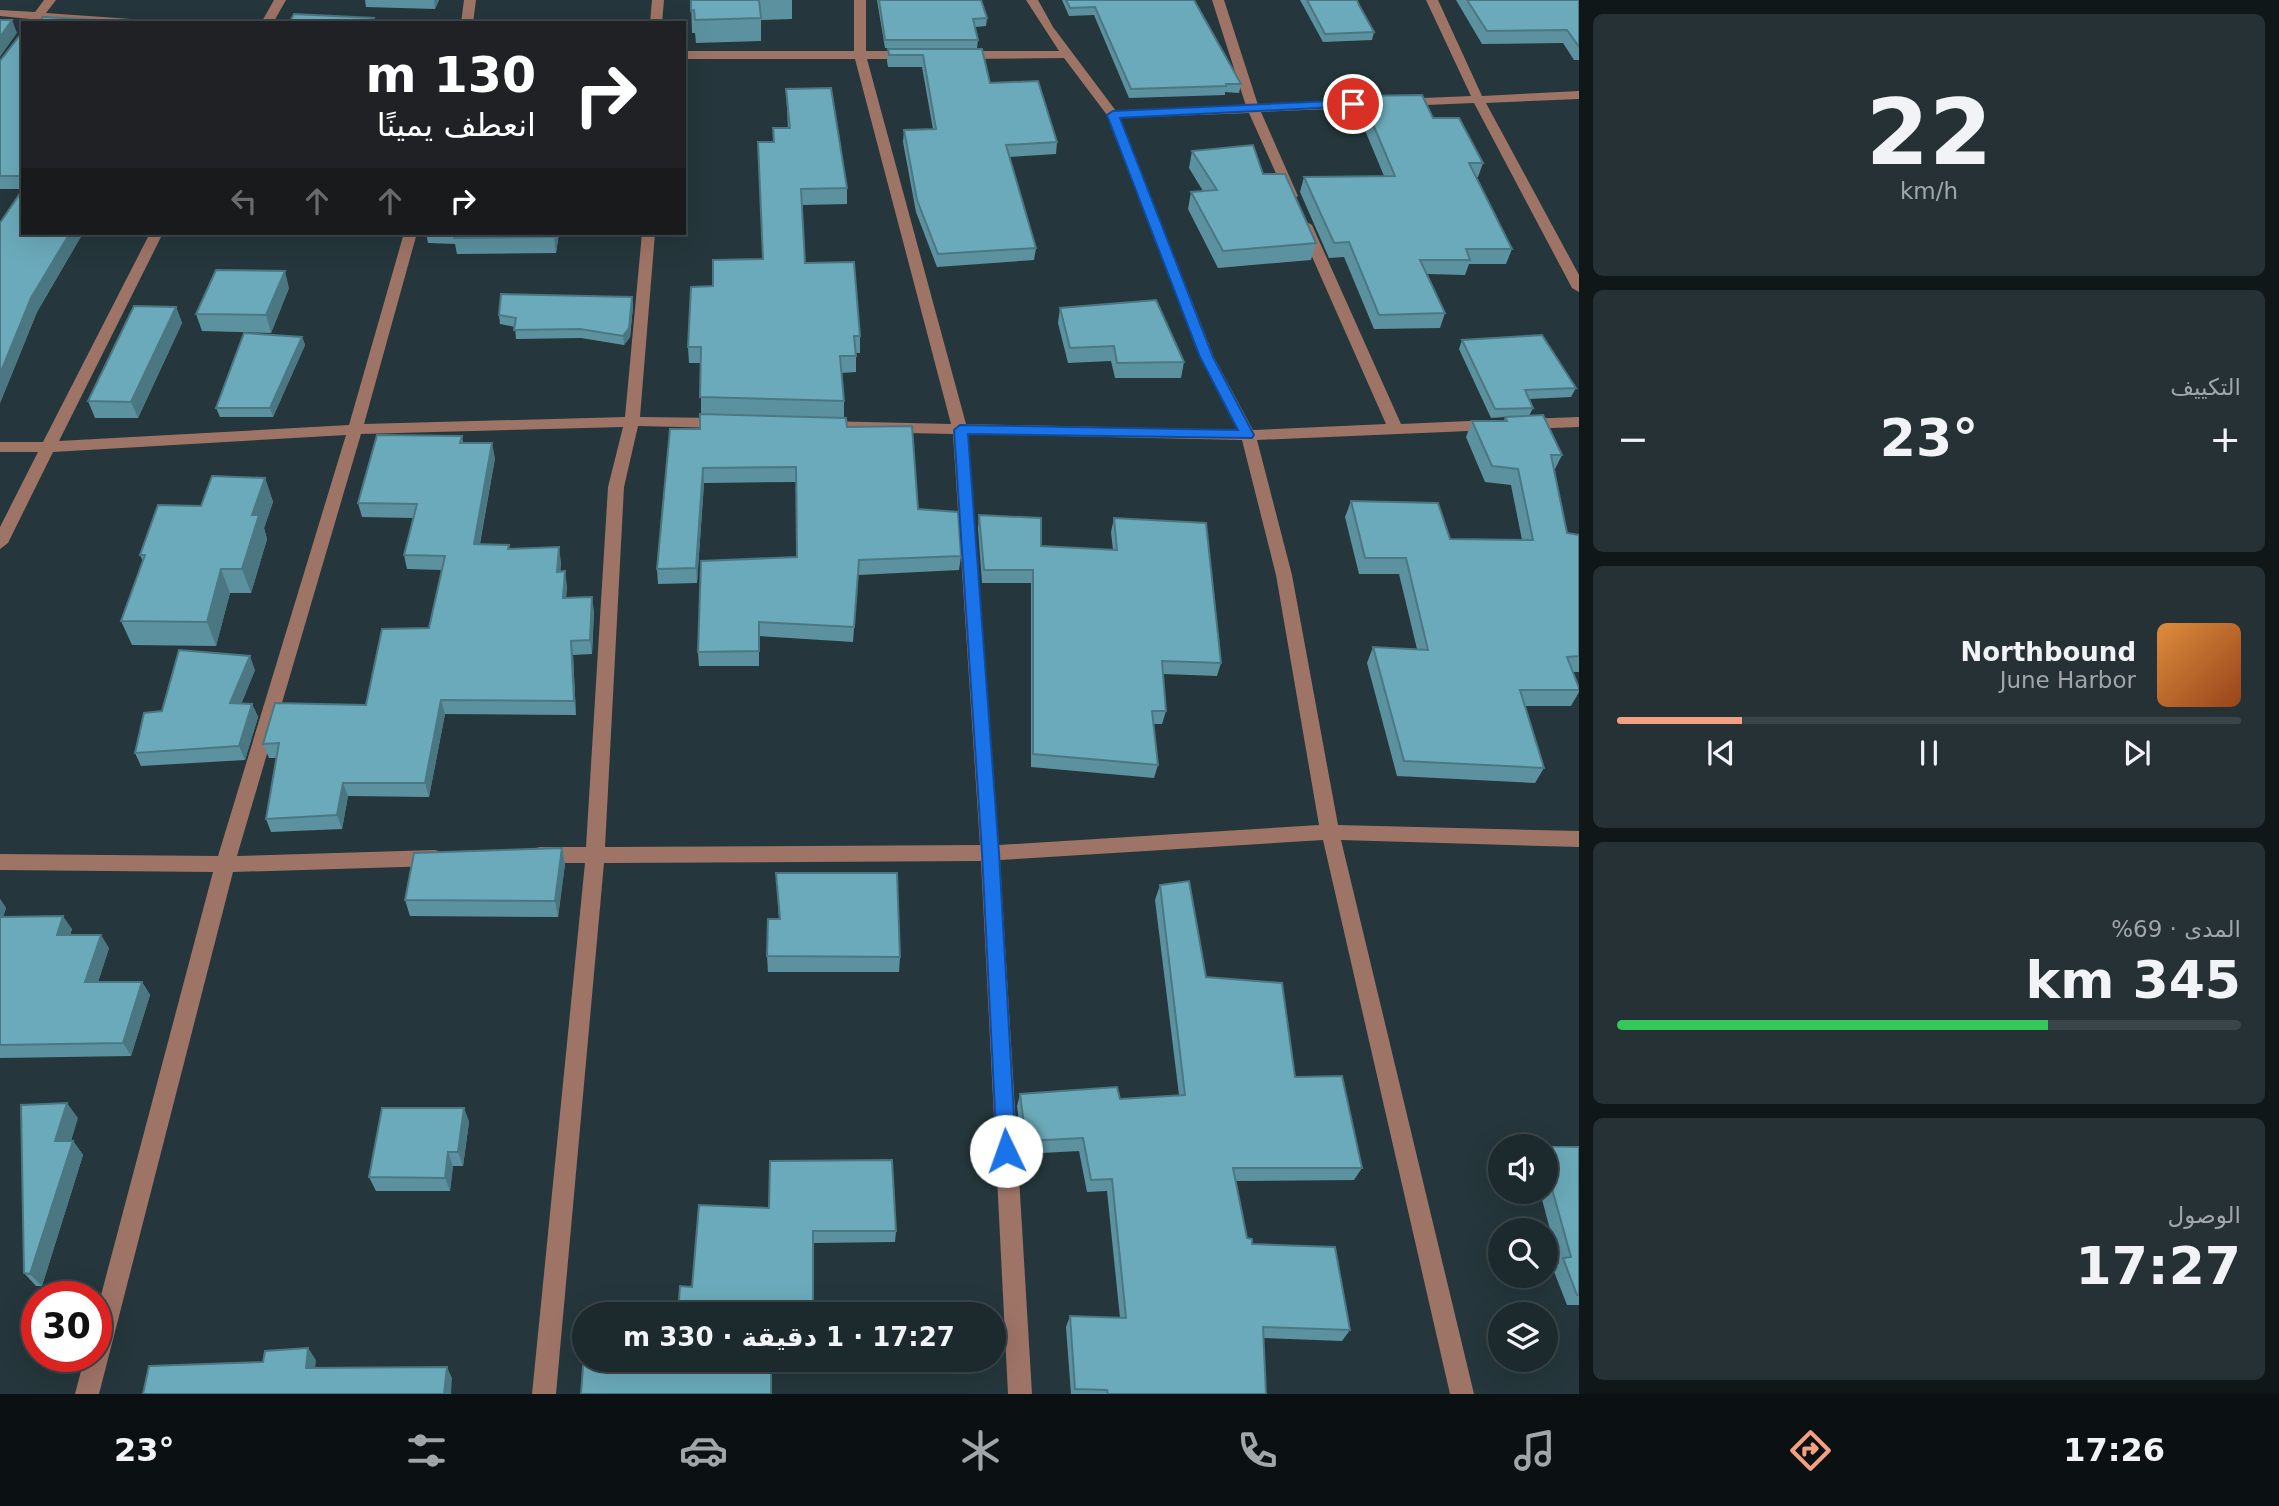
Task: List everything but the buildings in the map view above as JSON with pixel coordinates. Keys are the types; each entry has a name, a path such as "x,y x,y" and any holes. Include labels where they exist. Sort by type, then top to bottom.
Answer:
{"street":[{"path":"36,19 50,0"},
{"path":"268,21 280,0"},
{"path":"467,21 470,0"},
{"path":"656,21 658,0"},
{"path":"860,0 860,55 960,430 990,853 1020,1394"},
{"path":"1032,0 1113,115 1207,357 1248,435 1283,575 1330,832 1462,1394"},
{"path":"1219,0 1253,108 1395,428"},
{"path":"1432,0 1478,99 1579,288"},
{"path":"0,13 36,19 90,21"},
{"path":"943,55 1068,54"},
{"path":"686,55 929,55"},
{"path":"1113,115 1579,96"},
{"path":"0,543 155,235"},
{"path":"88,1394 225,864 355,430 409,235"},
{"path":"544,1394 595,853 616,487 632,420 649,235"},
{"path":"0,447 50,447 355,430 632,420 741,423"},
{"path":"810,425 1248,435 1579,422"},
{"path":"527,855 990,853 1330,832 1579,839"},
{"path":"0,862 225,864 458,857"}],"route":[{"path":"1006,1151 990,853 960,430 1248,435 1207,357 1113,115 1353,104"}]}
